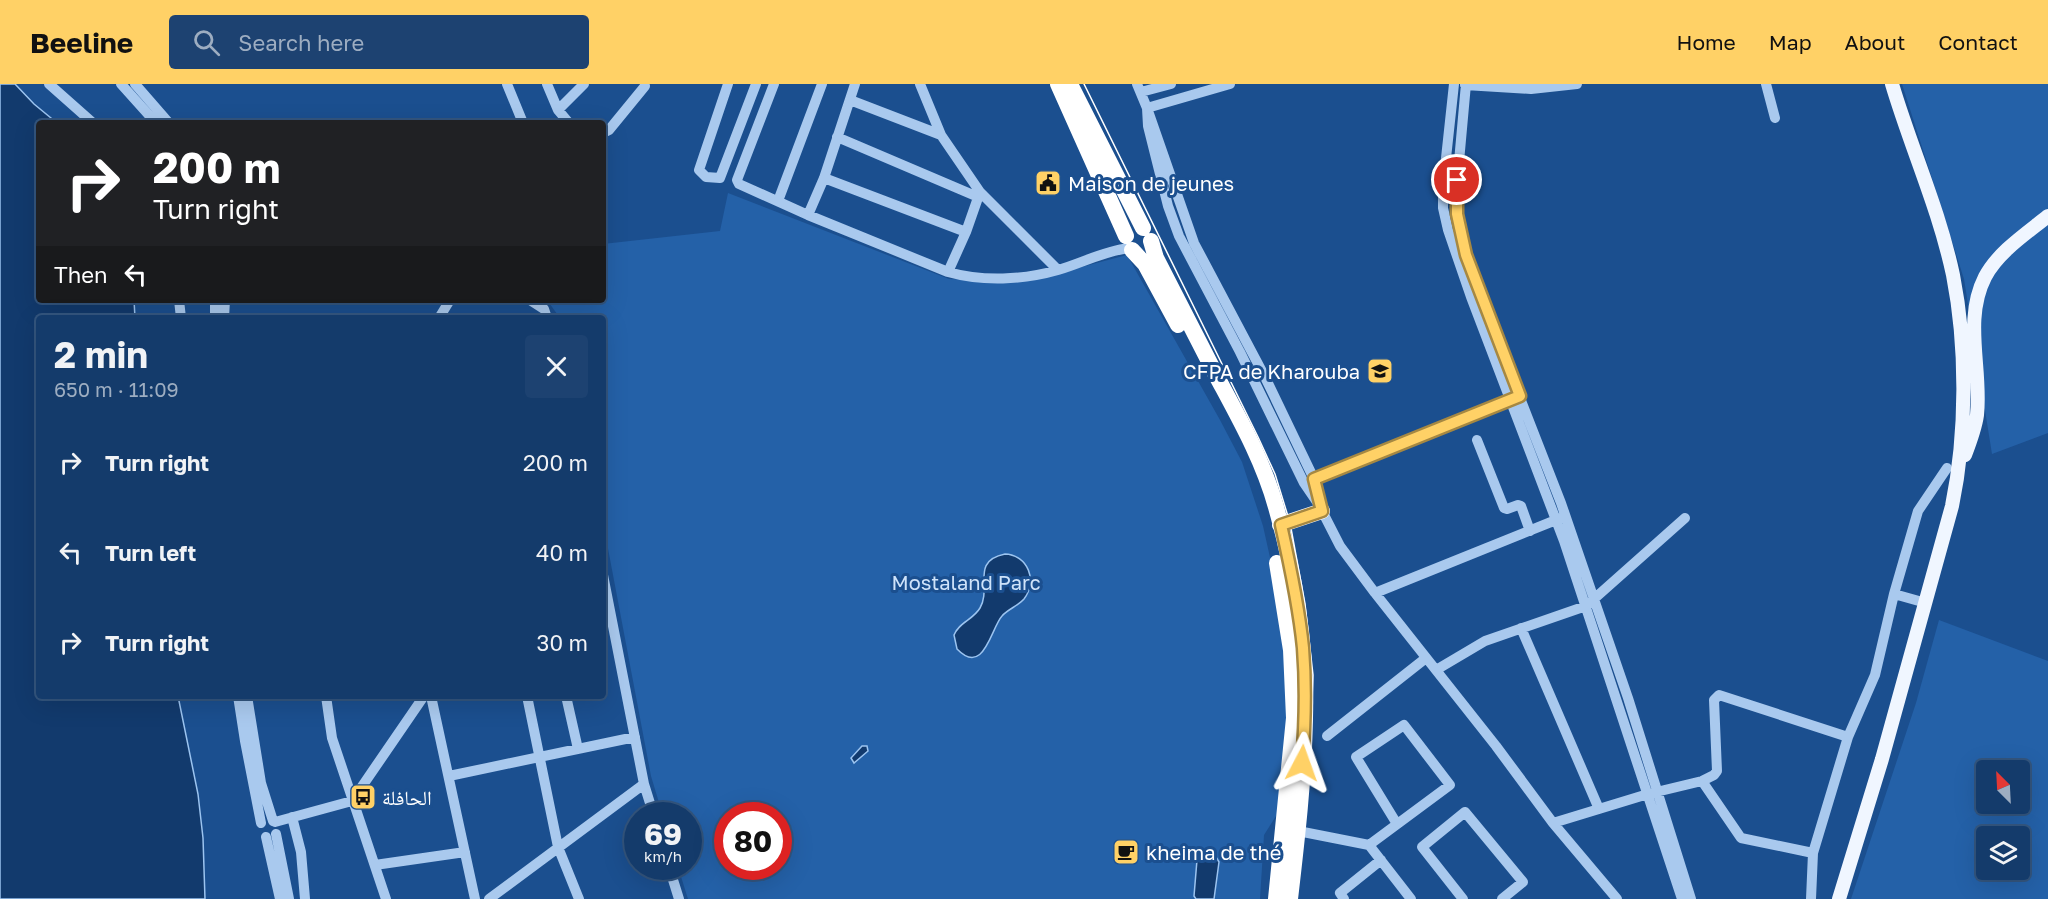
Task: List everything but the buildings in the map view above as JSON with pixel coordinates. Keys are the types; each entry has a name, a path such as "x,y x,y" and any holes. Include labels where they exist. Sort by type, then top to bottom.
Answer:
{"highway":[{"path":"1058,84 1125,245 1145,264 1208,377 1244,449 1266,509 1282,587 1291,650 1294,718 1276,899"},
{"path":"1070,84 1147,234 1156,258 1253,444 1276,506 1295,595 1303,648 1305,718 1298,831 1290,899"},
{"path":"1125,245 1131,229 1147,234"},
{"path":"1125,245 1144,251 1147,234"},
{"path":"1281,525 1321,508"}],"main road":[{"path":"1839,899 1882,759 1953,506 1953,471 1962,429 1959,311 1953,274 1930,195 1892,84"},
{"path":"1953,471 1973,434 1977,414 1974,322 1977,296 1986,276 1999,258 2048,216"}],"street":[{"path":"49,84 90,120"},
{"path":"121,84 153,120"},
{"path":"135,84 166,120"},
{"path":"507,84 522,120"},
{"path":"547,84 558,110 566,120"},
{"path":"558,110 584,84"},
{"path":"728,84 699,170 706,177 720,178 756,84"},
{"path":"774,84 738,180 739,184 948,272 972,277 999,279 1058,270 1125,245"},
{"path":"778,201 822,84"},
{"path":"808,215 824,178 855,84"},
{"path":"920,84 941,135 979,194 1058,270"},
{"path":"1171,84 1139,88 1194,243 1265,377 1314,479 1321,508"},
{"path":"1147,108 1230,84"},
{"path":"1577,84 1531,89 1462,84 1444,160 1443,208 1455,253 1562,518 1653,793 1691,899"},
{"path":"1766,84 1775,118"},
{"path":"606,132 646,85"},
{"path":"850,100 941,135"},
{"path":"1147,108 1148,126 1156,160 1168,206 1179,236 1240,352 1304,483 1321,508 1340,546 1553,822 1617,899"},
{"path":"837,137 979,194"},
{"path":"824,178 966,232"},
{"path":"948,272 966,232 979,194"},
{"path":"535,303 544,309 547,315"},
{"path":"1314,479 1515,398"},
{"path":"1478,440 1504,508 1521,506 1530,531"},
{"path":"1811,899 1813,853 1848,737 1875,675 1894,594 1918,511 1953,471"},
{"path":"1375,593 1562,518"},
{"path":"1436,670 1485,641 1590,602 1685,518"},
{"path":"606,592 650,802"},
{"path":"1894,594 1926,603"},
{"path":"1521,628 1599,809"},
{"path":"606,644 615,642"},
{"path":"1327,736 1426,658"},
{"path":"1553,822 1701,781 1716,773 1714,700 1719,694 1848,737"},
{"path":"238,699 261,823 260,831 271,836 289,899"},
{"path":"247,699 261,783 278,827 271,836 280,899"},
{"path":"326,699 333,738 386,899"},
{"path":"261,823 352,801 422,699"},
{"path":"432,699 475,899"},
{"path":"528,699 558,847 579,899"},
{"path":"568,699 578,749"},
{"path":"1369,845 1450,786 1404,725 1356,758 1397,824"},
{"path":"449,776 635,737"},
{"path":"1701,781 1741,838 1813,853"},
{"path":"489,899 645,784"},
{"path":"1653,793 1682,899"},
{"path":"1463,899 1422,847 1466,812 1522,882 1502,899"},
{"path":"292,817 301,852 305,899"},
{"path":"1298,831 1369,845 1412,899"},
{"path":"375,865 465,852"},
{"path":"1344,899 1340,893 1381,860"},
{"path":"673,880 679,899"}],"green space":[{"path":"1902,84 2048,84 2048,433 1992,454 1964,279"},
{"name":"Mostaland Parc","path":"728,193 949,279 1028,281 1127,255 1242,462 1263,526 1277,589 1290,717 1281,808 1264,835 1260,899 688,899 682,880 702,880 702,802 659,802 651,776 606,538 606,315 558,315 549,303 606,303 606,244 720,231"},
{"path":"1939,620 2048,661 2048,899 1851,899 1916,703"}],"shaded area":[{"path":"0,84 15,84 53,120 36,120 36,303 134,303 135,315 36,315 36,699 179,699 198,794 203,838 205,899 0,899"},
{"path":"1005,554 1013,555 1025,564 1030,577 1028,592 1022,601 1002,616 986,648 974,657 966,656 957,649 954,635 959,627 980,608 983,600 985,569 988,563"},
{"path":"862,746 867,746 868,751 854,763 851,758"},
{"path":"1202,856 1216,857 1219,862 1214,899 1196,899 1194,896 1197,860"}],"tram line":[{"path":"1084,84 1258,437 1275,474 1290,523 1305,604 1313,675 1312,716 1295,899"}],"place":[{"name":"Maison de jeunes","path":"1048,183"},
{"name":"CFPA de Kharouba","path":"1380,371"},
{"name":"الحافلة","path":"363,797"},
{"name":"kheima de thé","path":"1126,852"}],"route":[{"path":"1302,763 1305,718 1303,648 1281,525 1322,511 1314,479 1520,396 1488,316 1460,235 1457,214 1457,180"}]}
